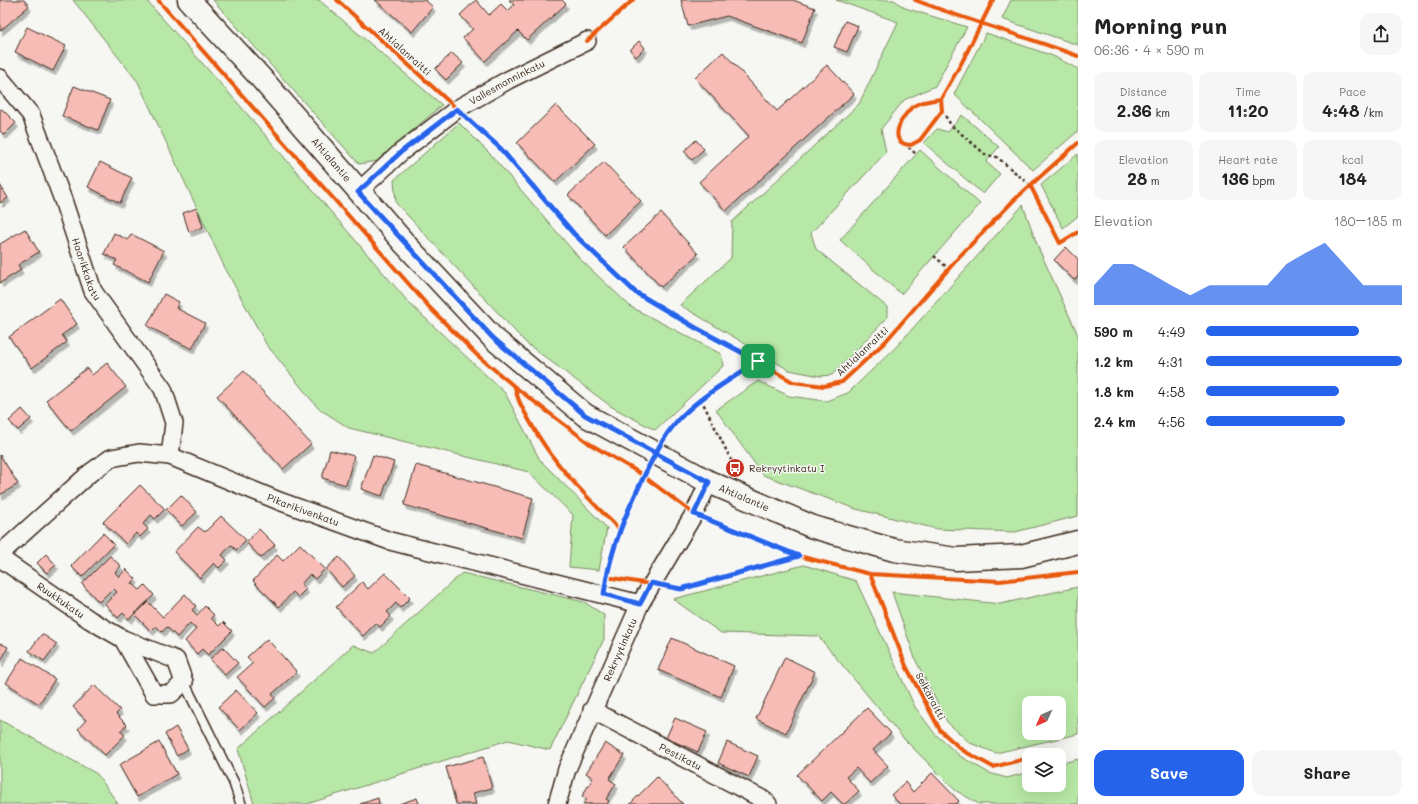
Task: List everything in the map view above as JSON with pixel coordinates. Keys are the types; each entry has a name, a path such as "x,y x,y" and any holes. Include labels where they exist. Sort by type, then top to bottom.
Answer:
{"main road":[{"name":"Ahtialantie","path":"189,0 261,78 358,192 493,338 585,415 709,482 813,527 894,550 956,559 1021,556 1078,542"}],"street":[{"name":"Vallesmanninkatu","path":"358,192 401,152 457,109 508,80 587,41"},
{"name":"Haarikkakatu","path":"0,78 31,115 63,200 93,290 163,389 174,423 170,456"},
{"name":"Pikarikivenkatu","path":"0,554 90,473 111,458 139,452 170,456 279,501 390,541 640,604"},
{"name":"Rekryytinkatu","path":"557,804 567,769 640,604 694,514 709,482"},
{"name":"Ruukkukatu","path":"0,558 90,620 124,639 176,660 184,682"},
{"path":"124,639 154,694 171,694 184,682"},
{"name":"Pestikatu","path":"592,710 764,800 768,804"}],"lane":[{"path":"184,682 234,783 241,804"}],"path":[{"path":"939,116 942,111 942,105"},
{"path":"942,111 951,125 986,155 997,157 1030,185 1032,190"},
{"path":"899,139 916,154"},
{"path":"904,143 915,144"},
{"path":"1026,189 1034,181"},
{"path":"934,256 949,269"},
{"path":"944,274 952,264"},
{"path":"696,403 702,398 735,468"}],"green space":[{"path":"73,0 146,0 236,101 410,304 505,393 540,460 607,528 599,570 569,567 573,515 529,472 349,428 318,408 266,344 224,266 138,82"},
{"path":"213,0 319,0 442,105 377,161 359,164"},
{"path":"836,0 894,0 905,8 967,27 935,86 904,100 881,129 886,152 811,233 816,249 887,307 887,318 832,375 820,376 789,370 680,305 731,258 732,222 859,104 898,22"},
{"path":"1011,0 1078,0 1078,45 1002,19"},
{"path":"986,33 1053,56 1078,69 1078,131 1033,170 954,94"},
{"path":"962,115 999,147 986,162 1000,174 983,194 924,143 937,129 948,132"},
{"path":"459,123 491,155 580,259 631,307 721,354 723,366 655,430 612,407 526,343 396,203 394,180"},
{"path":"920,150 980,204 901,294 840,240"},
{"path":"1078,154 1078,216 1063,228 1041,185"},
{"path":"1023,205 1038,247 1078,335 1078,516 1015,532 937,529 856,509 763,475 716,410 758,381 789,396 826,401 848,393 897,346"},
{"path":"804,565 856,581 915,707 935,734 960,756 989,773 1007,778 1022,774 1022,792 1066,792 1066,762 1078,759 1078,804 979,804 955,790 904,739 818,636 721,633 673,599"},
{"path":"462,573 584,602 604,615 604,639 550,750 508,740 307,804 254,804 238,749 353,645 374,653"},
{"path":"1078,587 1078,734 1066,737 1066,696 1022,696 1022,740 1052,740 996,753 970,743 947,722 916,661 892,592 1000,604"},
{"path":"0,720 97,774 118,804 0,804"}],"building":[{"path":"0,0 24,0 29,6 0,31"},
{"path":"375,0 425,0 433,7 412,32"},
{"path":"476,0 489,15 501,4 508,11 514,5 509,0 562,0 566,4 527,40 518,31 485,61 463,38 473,29 460,15"},
{"path":"681,0 793,0 815,8 802,43 727,16 688,26"},
{"path":"845,21 858,26 847,52 834,47"},
{"path":"27,27 66,46 53,71 15,52"},
{"path":"639,41 645,48 636,57 630,50"},
{"path":"723,52 777,111 827,65 854,94 726,211 699,182 749,136 695,78"},
{"path":"452,53 463,63 446,80 435,69"},
{"path":"74,86 110,100 98,130 62,116"},
{"path":"556,105 595,144 555,182 517,143"},
{"path":"2,109 16,123 4,135 0,131 0,110"},
{"path":"696,140 704,149 692,160 684,151"},
{"path":"100,162 132,178 120,203 88,187"},
{"path":"604,162 641,201 605,235 568,195"},
{"path":"0,185 8,198 0,203"},
{"path":"197,208 203,227 189,232 183,213"},
{"path":"661,213 698,254 661,287 624,247"},
{"path":"25,229 39,252 18,265 21,270 0,283 0,244"},
{"path":"114,233 128,240 131,234 164,251 148,282 114,265 117,260 104,254"},
{"path":"1066,247 1078,259 1078,277 1074,280 1054,260"},
{"path":"164,294 179,302 176,308 205,323 192,349 147,326"},
{"path":"60,299 77,324 62,335 67,342 32,368 9,337"},
{"path":"107,363 126,387 71,431 46,400 87,368 92,375"},
{"path":"244,371 311,444 283,469 217,396"},
{"path":"22,409 31,419 18,430 9,421"},
{"path":"330,450 354,456 346,485 322,478"},
{"path":"0,455 18,484 0,495"},
{"path":"373,455 394,462 382,496 361,489"},
{"path":"416,465 533,498 522,538 404,505"},
{"path":"140,485 165,509 155,519 151,515 143,524 148,529 140,537 136,533 126,544 103,522"},
{"path":"181,495 197,512 182,526 166,510"},
{"path":"221,516 246,540 236,550 231,545 222,555 227,560 219,568 214,563 200,578 174,552 198,527 205,532"},
{"path":"259,529 275,545 261,558 246,542"},
{"path":"103,533 114,544 82,577 71,566"},
{"path":"300,544 325,569 315,579 310,574 301,584 306,589 298,597 293,592 279,607 253,581 277,555 283,561"},
{"path":"46,554 56,565 47,573 37,563"},
{"path":"110,556 121,566 115,572 119,577 126,569 136,579 132,583 140,590 145,585 154,595 129,619 123,613 118,618 105,604 117,592 113,588 99,602 82,584"},
{"path":"339,557 355,576 342,587 326,569"},
{"path":"385,573 410,598 400,608 396,603 387,612 391,616 380,627 376,623 363,636 336,607 362,582 368,589"},
{"path":"185,594 196,606 192,610 197,615 205,606 214,615 211,618 219,626 223,622 232,631 208,655 202,649 197,654 185,641 196,629 190,623 177,637 167,627 162,632 156,626 151,631 135,615 148,602 163,617"},
{"path":"42,634 57,644 44,661 29,651"},
{"path":"672,638 734,666 721,697 658,670"},
{"path":"267,639 297,672 272,694 275,698 265,707 237,677 253,663 247,657"},
{"path":"0,643 8,647 0,663"},
{"path":"223,647 238,663 225,675 210,659"},
{"path":"785,657 815,672 786,733 756,719"},
{"path":"22,658 55,679 39,704 6,683"},
{"path":"94,685 120,710 116,714 127,725 120,731 125,735 105,755 78,729 86,720 73,707"},
{"path":"236,690 258,713 240,730 218,707"},
{"path":"867,708 891,733 873,750 888,766 870,783 856,768 846,777 859,791 845,804 843,804 831,792 822,801 797,775"},
{"path":"675,718 707,732 698,752 666,738"},
{"path":"176,727 188,749 177,756 165,734"},
{"path":"159,742 177,774 137,797 119,765"},
{"path":"727,742 758,756 749,777 718,763"},
{"path":"605,743 624,755 609,779 616,784 606,799 609,801 607,804 583,804 587,799 582,796 593,778 586,773"},
{"path":"483,757 492,788 473,793 476,804 456,804 446,767"},
{"path":"932,773 959,801 956,804 900,804 891,795 905,782 913,792"},
{"path":"657,777 683,804 630,804"},
{"path":"378,798 379,804 360,804"},
{"path":"417,798 419,804 399,804"}],"cycle path":[{"path":"158,0 430,308 477,355 515,387 590,444 638,472 694,514 799,556 870,574 1000,581 1078,572"},
{"name":"Ahtialanraitti","path":"337,0 500,148 574,234 635,292 793,382 824,386 842,382 885,342 960,256 1014,200 1078,143"},
{"path":"587,41 633,0"},
{"path":"915,0 1078,56"},
{"path":"941,99 920,103 909,110 898,128 897,134 899,140 903,143 911,145 920,140 942,111 941,99 962,62 993,0"},
{"path":"1030,185 1060,243 1078,232"},
{"path":"604,594 610,561 620,530 647,470 667,433 692,406 758,361"},
{"path":"515,387 522,408 548,450 570,478 619,529"},
{"path":"606,577 681,589 799,556"},
{"name":"Selkäraitti","path":"870,574 906,666 940,730 962,750 993,767 1022,760"}],"place":[{"name":"Rekryytinkatu I","path":"735,468"}],"route":[{"path":"758,361 696,328 635,292 574,234 500,148 457,109 430,128 401,152 358,192 404,244 493,338 585,415 626,437 668,460 709,482 694,514 799,556 681,589 651,583 640,604 604,594 606,577 619,529 641,483 663,440 682,415 703,397 758,361"}]}
